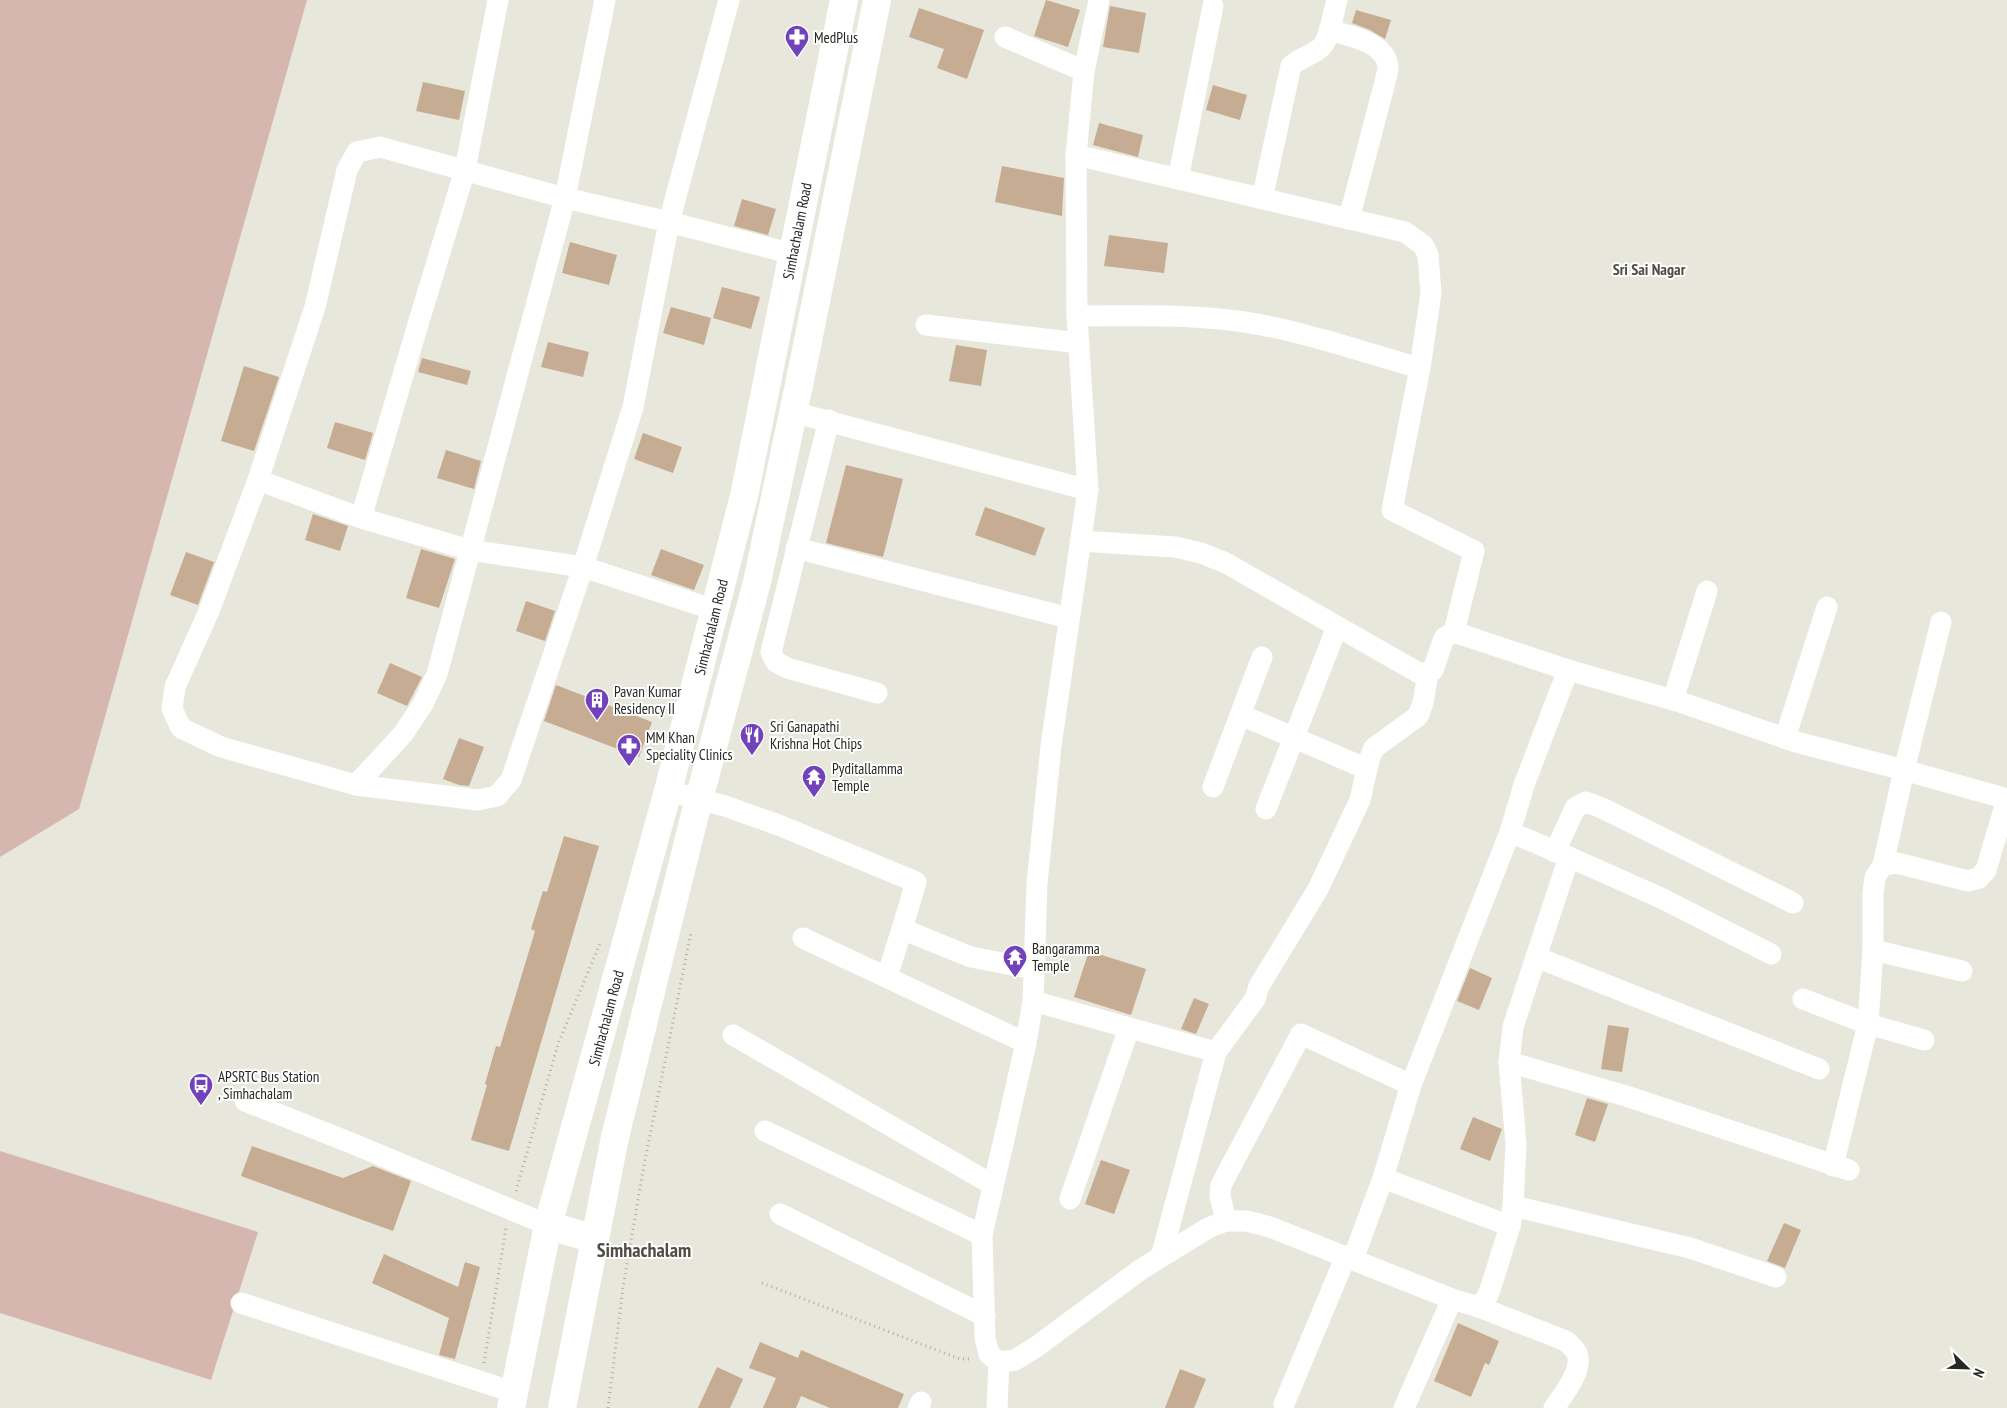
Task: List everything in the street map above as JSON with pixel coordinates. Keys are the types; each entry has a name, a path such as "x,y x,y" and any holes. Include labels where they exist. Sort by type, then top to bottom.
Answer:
{"main road":[{"path":"562,1408 615,1137 699,799 757,582 877,0"},
{"name":"Simhachalam Road","path":"512,1400 548,1225 668,791 744,496 839,2"},
{"path":"763,404 793,412"},
{"path":"548,1225 594,1239"}],"street":[{"path":"361,518 465,170 498,0"},
{"path":"356,785 403,734 423,704 437,674 565,198 605,0"},
{"path":"729,0 669,222 633,407 584,567 511,780 498,796 478,800 356,785 221,748 181,728 172,709 175,687 209,611 258,480 315,306 347,170 357,152 380,147 565,198 669,222 792,254"},
{"path":"1099,0 1084,71 1076,155 1077,316 1088,490 1052,746 1037,884 1033,1001 1026,1043 982,1235 985,1338 989,1354 999,1362 1015,1360 1036,1347 1140,1270 1208,1228 1226,1221 1247,1221 1270,1227 1350,1257 1452,1299 1479,1307 1566,1341 1576,1351 1578,1365 1572,1381 1554,1408"},
{"path":"1262,199 1291,66 1296,61 1319,50 1327,39 1337,0"},
{"path":"1178,179 1213,6"},
{"path":"1329,30 1374,45 1383,54 1388,66 1386,82 1350,219"},
{"path":"1005,37 1084,71"},
{"path":"1076,155 1406,232 1423,245 1428,255 1431,292 1420,368 1392,510 1474,551 1454,632 1444,638 1433,670 1428,673 1418,673 1226,563 1201,553 1175,547 1080,540"},
{"path":"1077,316 1191,316 1271,326 1420,368"},
{"path":"926,325 1079,343"},
{"path":"793,412 1088,490"},
{"path":"828,420 771,652 776,662 786,668 877,693"},
{"path":"258,480 361,518 470,550 584,567 715,610"},
{"path":"796,548 1069,618"},
{"path":"1672,700 1708,591"},
{"path":"1785,738 1826,607"},
{"path":"1509,1062 1626,1096 1841,1168 1868,1024 1875,877 1883,864 1941,622"},
{"path":"1266,809 1337,627"},
{"path":"1454,632 1568,670 1672,700 1785,738 2007,799 1986,870 1979,878 1968,881 1897,863 1883,864"},
{"path":"1213,787 1262,657"},
{"path":"1284,1404 1383,1178 1411,1085 1510,832 1524,785 1568,670"},
{"path":"1161,1257 1216,1052 1255,999 1259,986 1318,889 1360,800 1374,748 1418,716 1423,703 1428,673"},
{"path":"1241,715 1367,769"},
{"path":"668,791 699,799 781,826 916,882 887,977"},
{"path":"1479,1307 1487,1297 1491,1287 1511,1216 1516,1144 1509,1062 1513,1027 1536,957 1575,808 1586,802 1602,808 1793,903"},
{"path":"1510,832 1661,898 1771,954"},
{"path":"902,929 971,957 1034,969"},
{"path":"803,938 1026,1043"},
{"path":"1873,950 1962,971"},
{"path":"1536,957 1819,1069"},
{"path":"1803,999 1868,1024 1924,1040"},
{"path":"1033,1001 1216,1052"},
{"path":"1070,1199 1129,1028"},
{"path":"1226,1221 1220,1196 1220,1185 1301,1034 1411,1085"},
{"path":"733,1035 993,1185"},
{"path":"245,1101 548,1225"},
{"path":"765,1131 982,1235"},
{"path":"1383,1178 1511,1216 1690,1248 1776,1277"},
{"path":"780,1214 985,1316"},
{"path":"1404,1408 1452,1299"},
{"path":"241,1303 482,1382 512,1400"},
{"path":"998,1408 999,1362"}],"path":[{"path":"482,1382 511,1209 558,1044 602,939"},
{"path":"762,1283 960,1358 999,1362"}],"shaded area":[{"path":"0,0 307,0 79,809 0,857"},
{"path":"0,1151 258,1232 211,1380 0,1313"}],"building":[{"path":"1046,0 1080,10 1068,47 1034,36"},
{"path":"1110,6 1146,13 1139,53 1103,47"},
{"path":"919,8 984,30 967,79 937,68 944,49 909,37"},
{"path":"1356,10 1391,20 1385,39 1370,30 1352,23"},
{"path":"423,82 465,91 459,120 416,111"},
{"path":"1213,85 1247,95 1240,120 1206,110"},
{"path":"1099,123 1143,135 1138,157 1093,145"},
{"path":"1002,166 1064,178 1062,216 995,202"},
{"path":"742,199 776,209 768,235 734,226"},
{"path":"1109,235 1168,243 1164,273 1104,266"},
{"path":"570,242 617,255 609,285 562,273"},
{"path":"722,287 760,297 751,329 713,318"},
{"path":"671,307 711,318 704,345 663,333"},
{"path":"548,342 589,352 583,377 541,367"},
{"path":"956,345 987,350 981,386 949,381"},
{"path":"422,358 471,371 467,385 418,372"},
{"path":"244,366 279,377 254,451 221,441"},
{"path":"335,422 373,433 365,460 327,448"},
{"path":"643,433 682,447 673,473 634,459"},
{"path":"446,450 481,461 474,489 437,478"},
{"path":"846,465 903,479 883,557 826,543"},
{"path":"985,507 1045,528 1035,556 975,535"},
{"path":"313,514 348,526 340,551 305,540"},
{"path":"421,549 455,559 439,608 406,598"},
{"path":"661,549 704,565 694,590 651,575"},
{"path":"186,552 214,562 198,605 170,595"},
{"path":"526,601 555,611 545,641 516,631"},
{"path":"390,663 422,677 407,706 377,693"},
{"name":"Pavan Kumar Residency II","path":"556,685 652,722 639,757 544,721"},
{"path":"459,738 484,747 469,786 459,785 443,779"},
{"path":"564,836 599,846 509,1151 471,1140 496,1046 500,1047 535,931 531,929 543,891 547,892"},
{"path":"1089,951 1146,969 1131,1015 1074,997"},
{"path":"1470,968 1492,978 1479,1010 1457,1001"},
{"path":"1194,998 1209,1004 1196,1034 1181,1029"},
{"path":"1608,1025 1629,1028 1622,1072 1601,1069"},
{"path":"1587,1098 1608,1104 1595,1142 1575,1135"},
{"path":"1473,1117 1502,1129 1490,1161 1460,1149"},
{"path":"252,1146 343,1178 373,1166 411,1181 393,1231 241,1176"},
{"path":"1101,1160 1130,1170 1114,1214 1085,1204"},
{"path":"1784,1223 1801,1230 1785,1268 1767,1261"},
{"path":"384,1254 458,1287 465,1262 480,1267 455,1359 439,1355 449,1318 372,1283"},
{"path":"1458,1323 1499,1341 1489,1365 1485,1363 1471,1397 1434,1381"},
{"path":"760,1342 798,1358 801,1350 904,1394 898,1408 830,1408 801,1396 796,1408 763,1408 776,1378 749,1368"},
{"path":"717,1367 743,1379 730,1408 698,1408"},
{"path":"1180,1369 1206,1379 1194,1408 1165,1408"}],"place":[{"name":"MedPlus","path":"797,58"},
{"name":"Pavan Kumar Residency II","path":"597,721"},
{"name":"Sri Ganapathi Krishna Hot Chips","path":"752,756"},
{"name":"MM Khan Speciality Clinics","path":"629,767"},
{"name":"Pyditallamma Temple","path":"814,798"},
{"name":"Bangaramma Temple","path":"1015,978"},
{"name":"APSRTC Bus Station , Simhachalam","path":"201,1106"}],"district":[{"name":"Sri Sai Nagar","path":"1649,269"},
{"name":"Simhachalam","path":"644,1250"}]}
